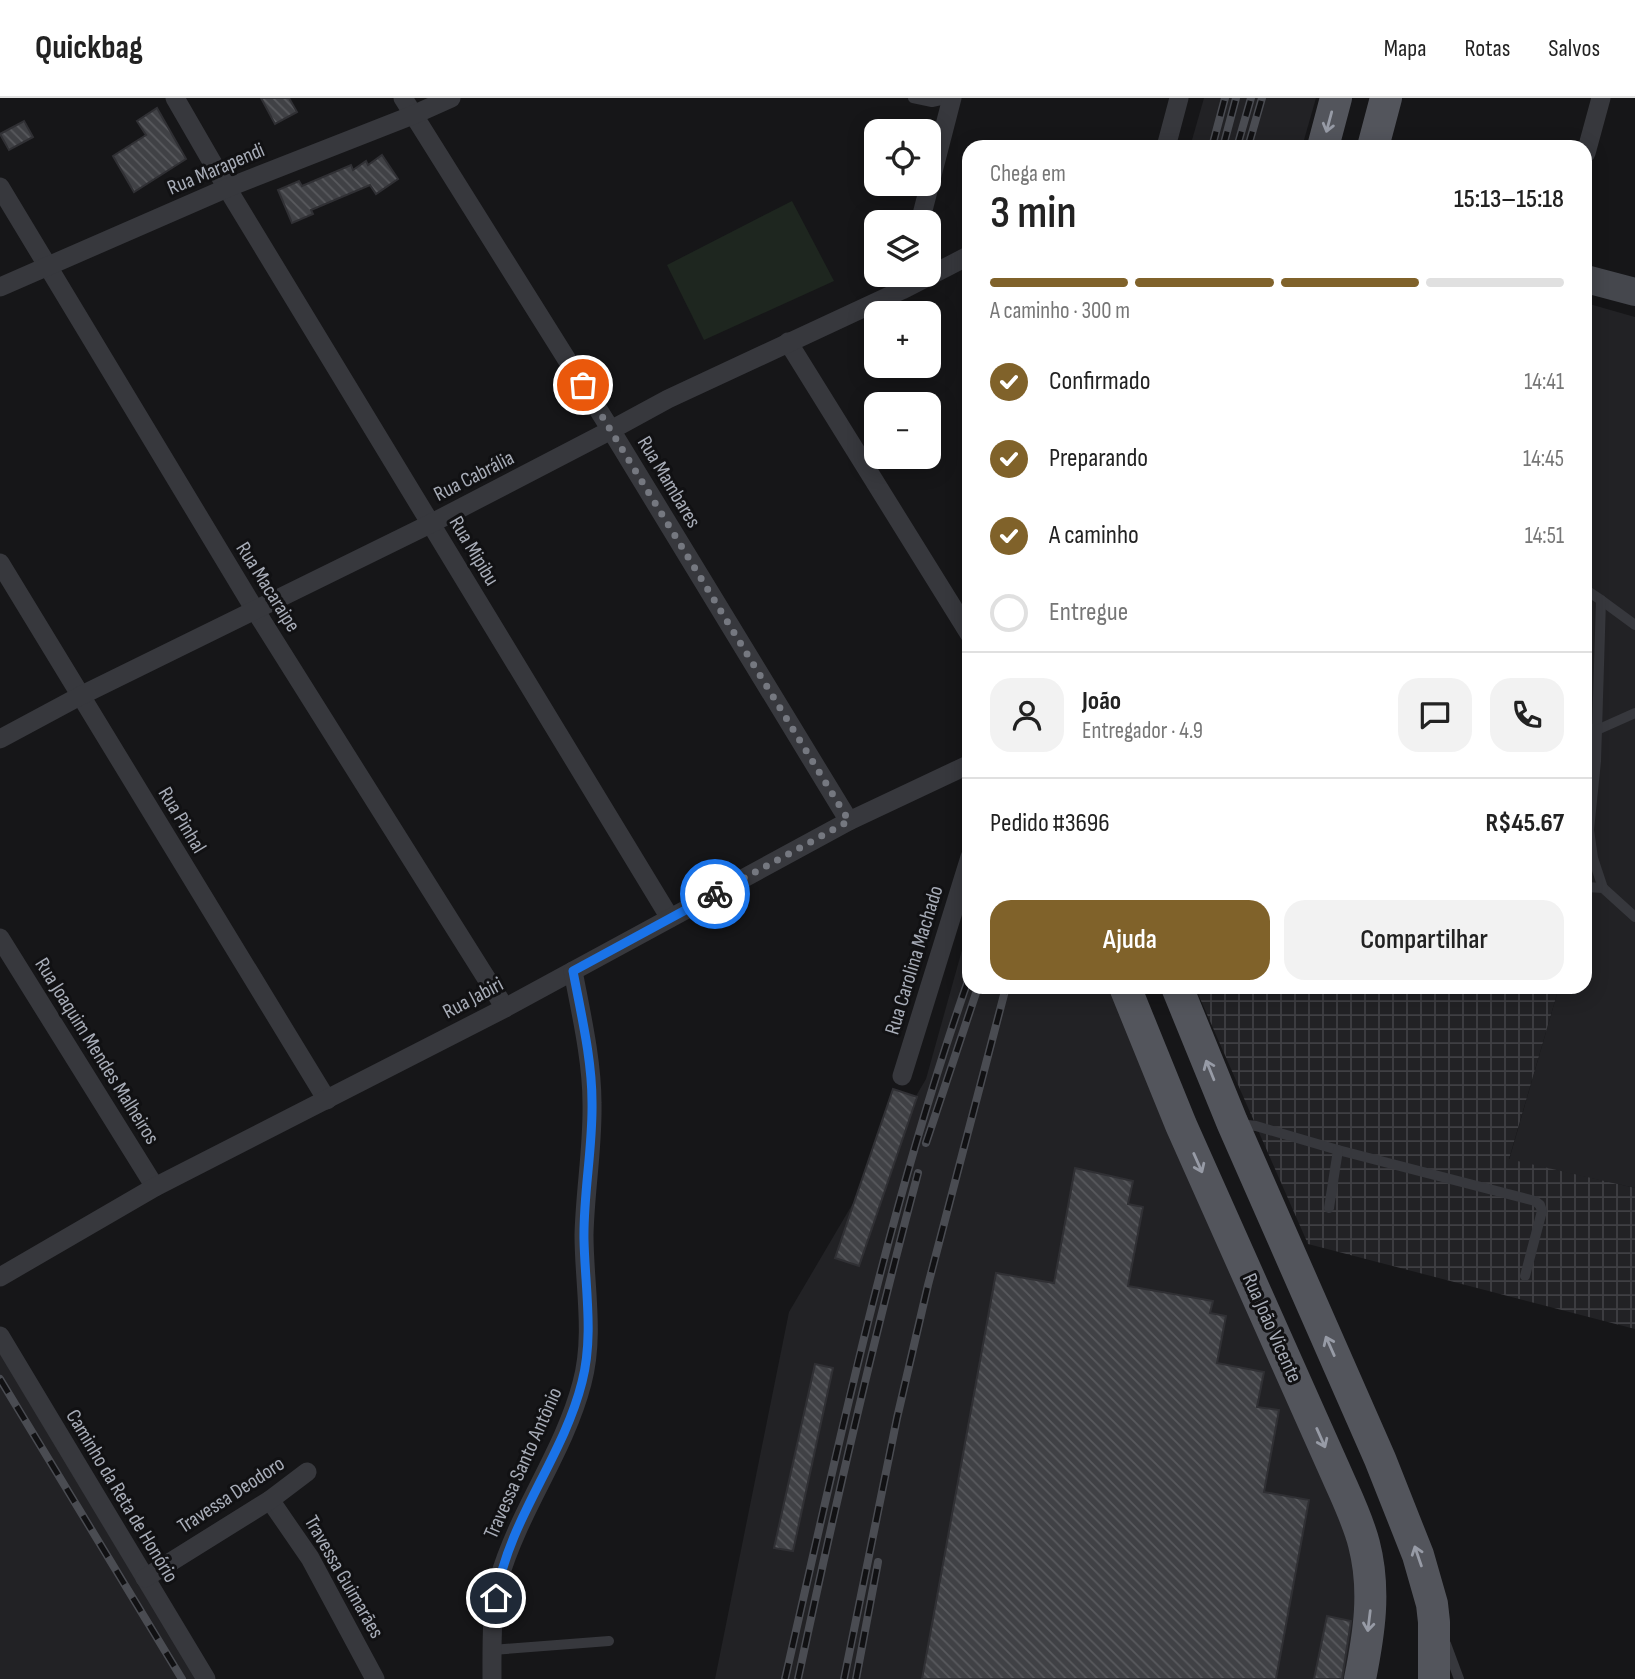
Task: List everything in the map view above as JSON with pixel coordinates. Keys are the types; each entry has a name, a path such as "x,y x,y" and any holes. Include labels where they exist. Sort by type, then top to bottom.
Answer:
{"main road":[{"path":"1324,140 1336,98"},
{"path":"1375,140 1386,98"},
{"path":"1592,281 1635,292"},
{"name":"Rua João Vicente","path":"1128,994 1181,1125 1364,1542 1371,1582 1371,1602 1360,1679"},
{"path":"1180,994 1229,1114 1401,1510 1424,1572 1432,1604 1434,1679"},
{"path":"1181,1125 1229,1114"}],"street":[{"name":"Rua Mipibu","path":"175,98 670,918"},
{"name":"Rua Marapendi","path":"0,287 408,107 451,98"},
{"path":"923,210 951,98"},
{"path":"1168,140 1179,98"},
{"path":"1590,140 1601,98"},
{"name":"Rua Mambares","path":"408,107 611,430 849,821"},
{"name":"Rua Macaraipe","path":"0,187 255,610 505,1008"},
{"name":"Rua Cabrália","path":"941,267 962,258"},
{"name":"Rua Cabrália","path":"0,739 80,696 430,524 668,398 788,342 896,287"},
{"path":"788,342 962,622"},
{"name":"Rua Pinhal","path":"0,563 327,1100"},
{"name":"Rua Jabiri","path":"0,1277 155,1187 505,1008 849,821 962,768"},
{"name":"Rua Carolina Machado","path":"902,1076 962,884"},
{"name":"Rua Joaquim Mendes Malheiros","path":"0,938 155,1187"},
{"name":"Travessa Santo Antônio","path":"492,1679 499,1581 525,1511 570,1420 582,1382 588,1345 584,1237 592,1102 573,971"},
{"name":"Caminho da Reta de Honório","path":"0,1336 206,1679"},
{"name":"Travessa Deodoro","path":"145,1578 270,1500 307,1472"},
{"name":"Travessa Guimarães","path":"270,1500 310,1558 375,1679"}],"lane":[{"path":"913,98 932,102 951,98"},
{"path":"1592,594 1635,625"},
{"path":"1592,716 1601,600"},
{"path":"1592,729 1635,713"},
{"path":"1592,735 1596,761 1592,800"},
{"path":"1592,851 1603,888 1635,918"},
{"path":"1592,887 1603,888"},
{"path":"1229,1114 1256,1126 1338,1150 1535,1201 1542,1211 1525,1276"},
{"path":"1329,1209 1338,1150"},
{"path":"1434,1622 1444,1639 1459,1679"},
{"path":"492,1650 609,1641"}],"shaded area":[{"path":"1204,98 1316,98 1304,140 1192,140"},
{"path":"792,201 834,281 704,340 667,265"},
{"path":"1592,305 1635,317 1635,1188 1509,1160 1557,994 1592,994"},
{"path":"962,950 962,994 1111,994 1335,1499 1354,1566 1357,1614 1344,1679 715,1679 789,1312 926,1079"},
{"path":"1198,994 1557,994 1509,1159 1635,1188 1635,1329 1308,1244"},
{"path":"0,1349 197,1679 0,1679"}],"building":[{"path":"261,98 289,98 297,112 275,124"},
{"path":"157,108 186,159 134,192 113,156 146,135 137,121"},
{"path":"24,121 33,137 9,150 0,134"},
{"path":"382,155 398,179 376,194 370,185 311,210 313,214 292,223 278,190 299,181 302,186 351,165 353,170 366,161 368,165"},
{"path":"893,1089 917,1097 859,1266 835,1258"},
{"path":"1075,1168 1133,1181 1128,1204 1143,1207 1128,1286 1213,1301 1210,1313 1226,1316 1217,1363 1264,1372 1257,1407 1279,1410 1264,1492 1309,1500 1276,1679 922,1679 996,1273 1054,1283"},
{"path":"815,1364 833,1368 793,1551 774,1548"},
{"path":"1327,1616 1351,1621 1342,1679 1314,1679"}],"railway":[{"path":"1214,140 1225,98"},
{"path":"1225,140 1236,98"},
{"path":"1239,140 1251,98"},
{"path":"1250,140 1262,98"},
{"path":"785,1679 867,1324 915,1148 964,994"},
{"path":"926,1143 976,994"},
{"path":"844,1679 897,1418 928,1285 1004,994"},
{"path":"798,1679 885,1299 918,1173"},
{"path":"0,1379 182,1679"},
{"path":"856,1679 878,1562"}],"way so far":[{"path":"583,385 849,821 715,894"}],"route":[{"path":"496,1598 509,1551 525,1511 570,1420 582,1382 588,1345 584,1237 592,1102 573,971 715,894"}]}
